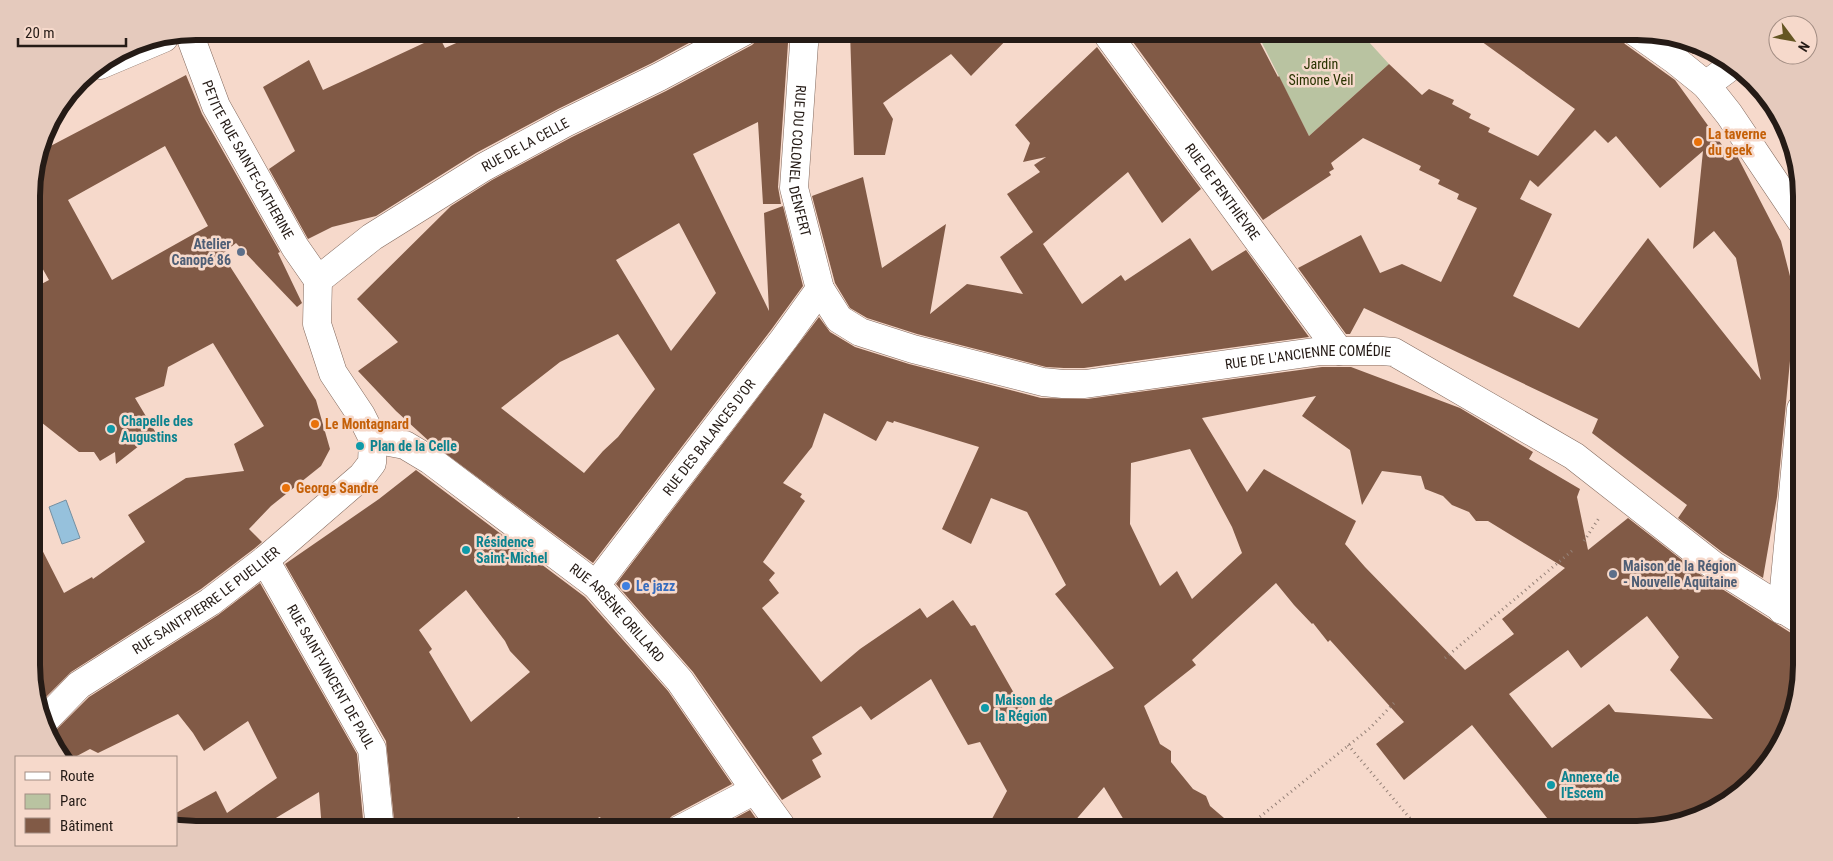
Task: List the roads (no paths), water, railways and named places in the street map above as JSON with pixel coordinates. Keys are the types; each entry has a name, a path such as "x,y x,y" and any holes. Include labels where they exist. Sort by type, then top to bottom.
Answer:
{"street":[{"name":"PETITE RUE SAINTE-CATHERINE","path":"191,40 216,106 295,247 318,280"},
{"name":"RUE DE LA CELLE","path":"318,280 372,237 484,167 565,123 659,77 728,40"},
{"name":"RUE DU COLONEL DENFERT","path":"805,40 794,188 820,289"},
{"name":"RUE DE PENTHIÈVRE","path":"1112,40 1339,351"},
{"path":"1647,41 1706,85 1729,114 1793,210"},
{"path":"1706,85 1727,69"},
{"path":"318,280 317,324 333,373 361,415 373,439"},
{"name":"RUE DE L'ANCIENNE COMÉDIE","path":"820,289 839,319 860,332 913,349 1043,382 1085,384 1321,351 1394,352 1574,456 1713,565 1792,615"},
{"name":"RUE DES BALANCES D'OR","path":"596,585 763,368 820,289"},
{"name":"RUE SAINT-PIERRE LE PUELLIER","path":"49,716 79,685 210,602 265,560 362,476 372,463 373,439"},
{"name":"RUE ARSÈNE ORILLARD","path":"373,439 405,445 430,460 596,585 680,682 777,821"},
{"name":"RUE SAINT-VINCENT DE PAUL","path":"265,560 372,749 379,821"},
{"path":"1792,615 1793,592"},
{"path":"696,821 754,790"}],"water":[{"path":"66,500 80,538 62,544 49,507"}],"place":[{"name":"La taverne du geek","path":"1698,142"},
{"name":"Atelier Canopé 86","path":"241,252"},
{"name":"Le Montagnard","path":"315,424"},
{"name":"Chapelle des Augustins","path":"111,429"},
{"name":"Plan de la Celle","path":"360,446"},
{"name":"George Sandre","path":"286,488"},
{"name":"Résidence Saint-Michel","path":"466,550"},
{"name":"Maison de la Région - Nouvelle Aquitaine","path":"1613,574"},
{"name":"Le jazz","path":"626,586"},
{"name":"Maison de la Région","path":"985,708"},
{"name":"Annexe de l'Escem","path":"1551,785"}],"park label":[{"name":"Jardin Simone Veil","path":"1321,72"}]}
